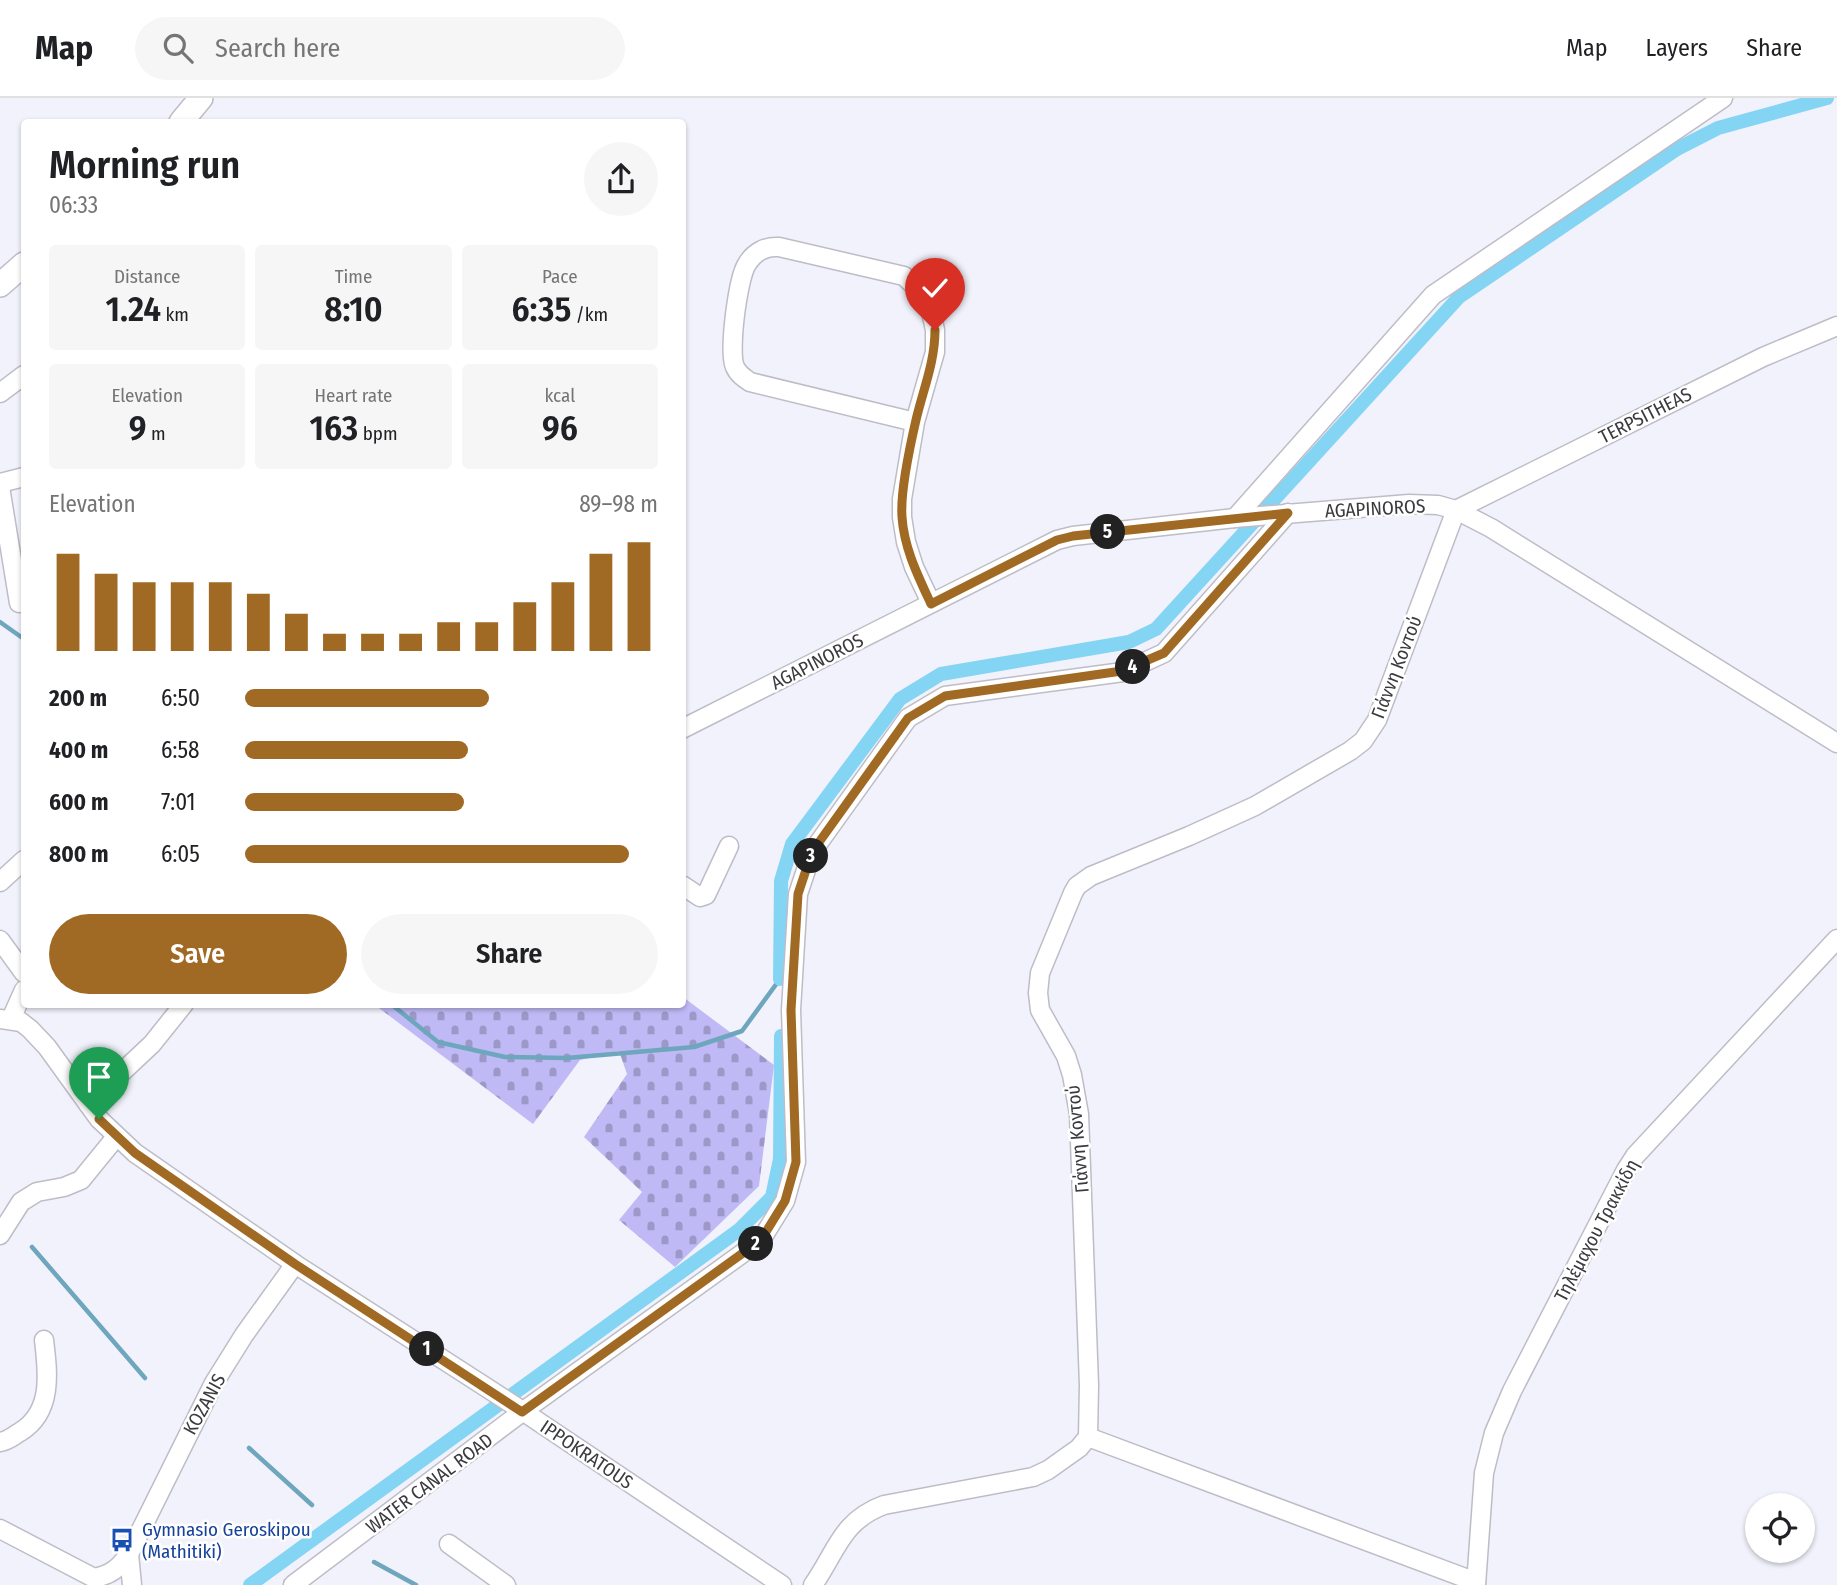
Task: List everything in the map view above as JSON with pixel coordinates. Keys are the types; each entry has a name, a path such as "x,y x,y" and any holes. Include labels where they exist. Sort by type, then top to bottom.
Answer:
{"main road":[{"path":"184,119 201,98"},
{"path":"0,285 21,267"}],"street":[{"path":"1242,517 1433,295 1723,98"},
{"path":"915,422 750,382 741,376 735,368 731,347 742,273 754,255 764,248 779,247 904,276 920,291 930,307 935,330 935,352 915,422 902,499 902,517 914,567 931,604"},
{"name":"TERPSITHEAS","path":"1456,510 1763,357 1837,326"},
{"path":"0,393 21,377"},
{"path":"19,603 0,485 21,478"},
{"name":"AGAPINOROS","path":"686,727 1057,540 1242,517 1409,503 1438,505 1456,510 1490,528 1837,743"},
{"name":"Γιάννη Κοντού","path":"1088,1437 1089,1385 1079,1114 1066,1056 1040,1010 1038,993 1044,962 1073,893 1081,882 1255,806 1363,741 1377,720 1456,510"},
{"name":"WATER CANAL ROAD","path":"293,1585 519,1409 761,1240 785,1201 796,1162 791,1010 798,894 812,852 908,718 945,696 1122,671 1164,653 1283,514"},
{"path":"686,888 700,897 705,895 729,846"},
{"path":"0,882 21,863"},
{"name":"Τηλέμαχου Τρακκίδη","path":"1476,1583 1484,1473 1494,1433 1512,1391 1626,1170 1635,1156 1837,939"},
{"path":"0,940 21,969"},
{"path":"5,1019 21,995"},
{"path":"88,1104 152,1044 181,1008"},
{"name":"IPPOKRATOUS","path":"5,1019 21,1022 30,1029 47,1047 88,1104 135,1153 295,1264 519,1409 782,1585"},
{"path":"0,1236 21,1202 37,1192 64,1187 81,1180 116,1136"},
{"name":"KOZANIS","path":"90,1581 118,1569 130,1554 214,1383 244,1335 295,1264"},
{"path":"0,1442 31,1426 46,1398 48,1375 44,1340"},
{"path":"813,1585 849,1525 869,1510 1032,1477 1048,1470 1079,1448 1088,1437 1476,1583"},
{"path":"0,1529 90,1581"},
{"path":"0,1540 90,1581"},
{"path":"449,1544 506,1585"},
{"name":"KOZANIS","path":"130,1554 132,1585"}],"green space":[{"path":"686,999 774,1065 759,1186 675,1267 619,1220 642,1192 584,1137 627,1074 619,1051 580,1060 533,1124 379,1008 686,1008"}],"waterway":[{"path":"780,979 781,881 792,844 900,699 941,674 1129,642 1156,629 1459,297 1677,149 1718,128 1827,98"},
{"path":"0,622 21,637"},
{"path":"396,1008 438,1042 505,1057 567,1058 694,1047 742,1031 780,979"},
{"path":"250,1585 739,1230 772,1197 780,1159 781,1036"},
{"path":"32,1247 145,1378"},
{"path":"249,1448 312,1505"},
{"path":"374,1562 416,1585"}],"place":[{"name":"Gymnasio Geroskipou (Mathitiki)","path":"122,1540"}],"route":[{"path":"99,1119 135,1153 295,1264 522,1412 761,1240 785,1201 796,1162 791,1010 798,894 812,852 908,718 945,696 1122,671 1164,653 1288,513 1073,536 1057,540 931,604 906,542 902,499 915,422 935,352 935,330"}]}
